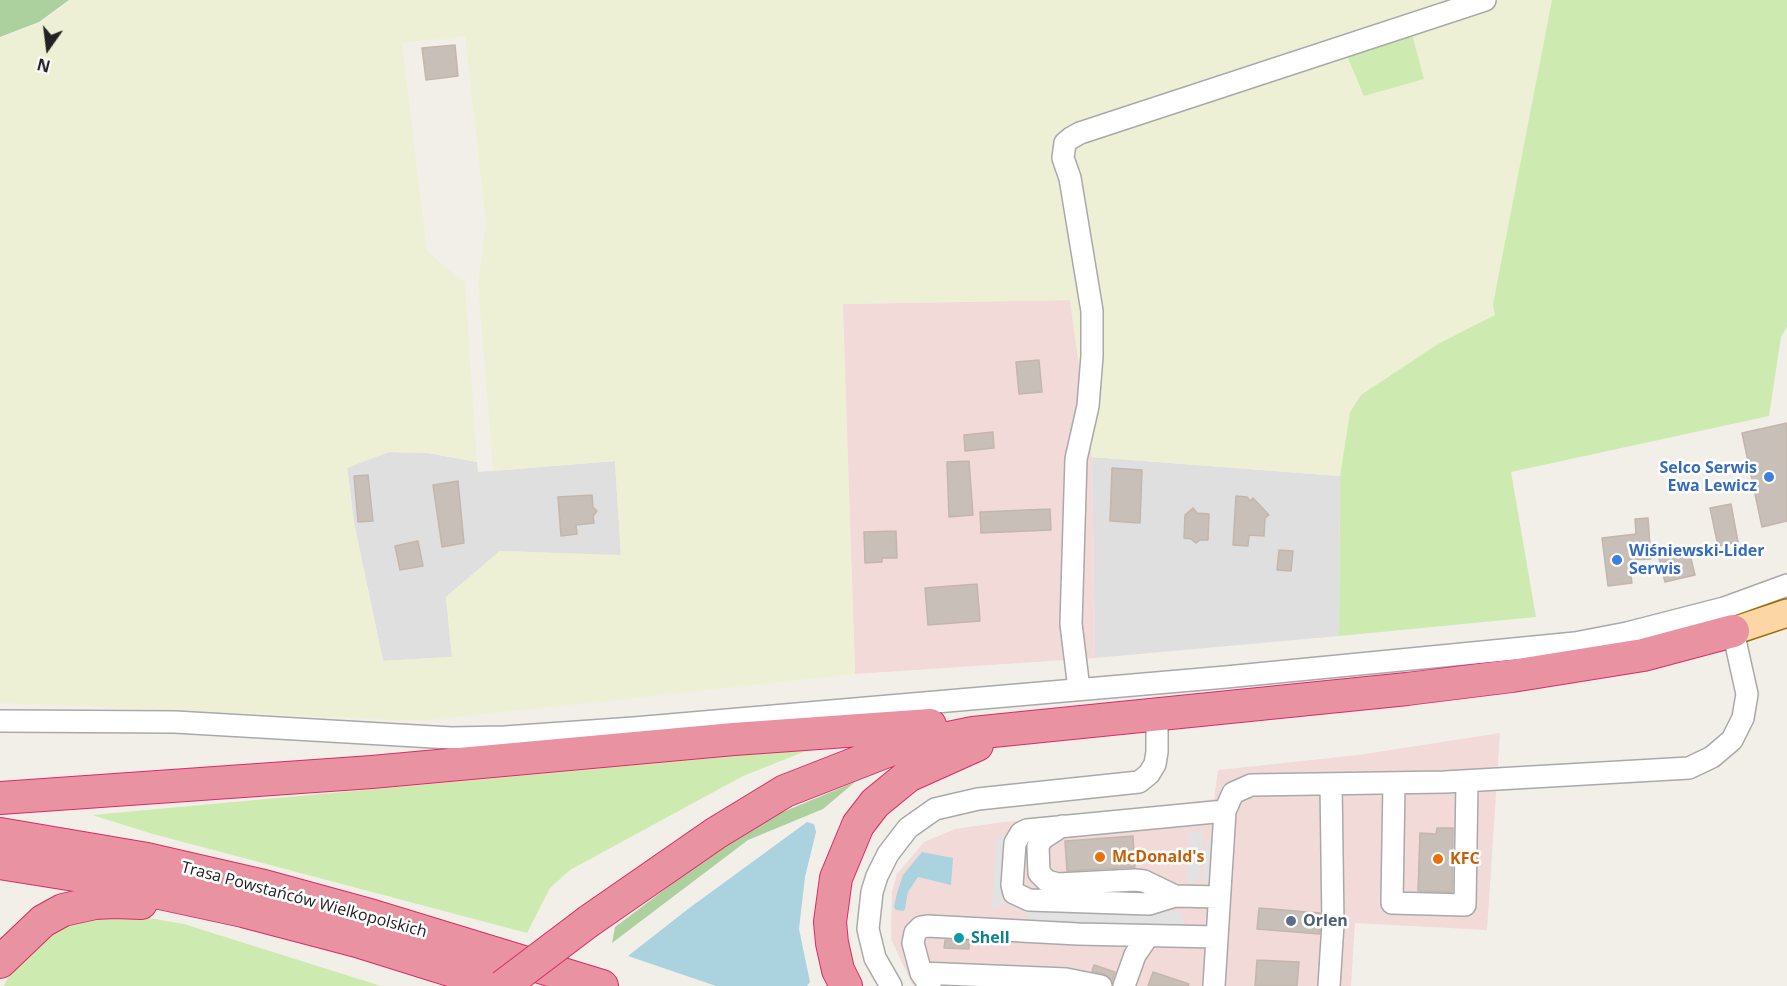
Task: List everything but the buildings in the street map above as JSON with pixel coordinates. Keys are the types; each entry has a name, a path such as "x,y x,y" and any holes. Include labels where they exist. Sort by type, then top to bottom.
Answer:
{"highway":[{"path":"502,986 716,833 784,791 890,750 973,733 1407,689 1512,676 1643,655 1733,631"},
{"path":"0,798 372,772 734,739 974,722 1020,728"},
{"path":"846,986 838,970 830,922 836,878 858,825 875,804 908,776 1020,728"},
{"name":"Trasa Powstańców Wielkopolskich","path":"0,834 147,859 260,885 385,919 602,986"},
{"name":"Trasa Powstańców Wielkopolskich","path":"0,863 81,876 243,911 357,942 502,986"},
{"path":"0,962 43,921 63,910 78,906 115,902 243,911"}],"main road":[{"path":"1733,631 1787,613"}],"street":[{"path":"1079,689 1071,624 1076,459 1088,406 1092,356 1092,311 1070,178 1063,158 1065,143 1080,133 1485,0"},
{"path":"0,721 157,721 451,738 505,737 634,728 1575,643 1627,633 1724,608 1787,585"},
{"path":"1214,986 1225,811 1233,793 1251,785 1394,784 1689,768 1712,757 1732,740 1743,718 1747,694 1733,631"},
{"path":"891,986 875,958 868,929 872,892 877,876 888,854 908,828 935,809 978,799 1140,782 1155,764 1157,714"},
{"path":"1394,784 1392,903 1465,905 1467,781"},
{"path":"1329,986 1333,924 1331,784"},
{"path":"1219,897 1175,896 1149,904 1029,900 1018,896 1012,885 1017,837 1033,828 1225,811"},
{"path":"1062,825 1028,850 1029,873 1036,880 1058,884 1135,880 1150,884 1175,896"},
{"path":"1101,986 1066,979 926,980 913,943 915,933 921,927 927,926 1078,934 1217,937"},
{"path":"1124,986 1135,955 1148,936"}],"shaded area":[{"path":"1070,300 1092,457 1095,658 855,674 842,304"},
{"path":"389,452 428,453 477,462 478,472 615,461 621,556 500,551 446,597 452,657 383,661 354,523 347,467"},
{"path":"1092,457 1340,476 1339,636 1095,658"},
{"path":"1500,733 1487,930 1355,923 1351,986 916,986 912,984 891,939 892,892 897,874 924,842 955,829 1003,822 1087,817 1214,799 1218,770 1358,755"},
{"path":"1199,830 1203,837 1200,878 1186,885 1190,844 1187,834"},
{"path":"1010,831 1006,904 992,909 997,838"},
{"path":"1213,835 1210,886 1203,878 1206,844"},
{"path":"1022,905 1181,912 1186,926 1029,920"}],"green space":[{"path":"0,0 69,0 39,22 0,37"},
{"path":"71,0 1552,0 1493,304 1496,315 1438,344 1350,412 1340,476 1092,457 1070,300 843,304 855,674 420,721 0,703 0,38 40,23","holes":["465,36 486,223 478,284 493,471 615,461 621,555 500,551 446,597 452,657 383,661 354,523 347,468 389,452 428,453 477,462 465,283 427,251 402,43"]},
{"path":"1552,0 1787,0 1787,327 1781,337 1769,416 1511,472 1536,617 1339,636 1340,476 1350,412 1361,395 1438,344 1495,315 1493,304"},
{"path":"1412,34 1424,79 1364,96 1346,53"},
{"path":"811,749 743,776 570,870 550,888 527,933 153,834 92,815"},
{"path":"855,782 823,809 748,840 612,943 615,927 749,826"},
{"path":"127,914 184,924 381,986 4,986 13,967 31,946 58,930 90,917"}],"water":[{"path":"807,822 814,824 816,832 805,877 799,929 810,982 807,986 716,986 628,956 688,909"},
{"path":"922,852 953,858 951,885 918,877 908,892 905,909 896,910 894,907 903,875"}],"place":[{"name":"Selco Serwis Ewa Lewicz","path":"1769,477"},
{"name":"Wiśniewski-Lider Serwis","path":"1617,560"},
{"name":"McDonald's","path":"1100,857"},
{"name":"KFC","path":"1438,859"},
{"name":"Orlen","path":"1291,921"},
{"name":"Shell","path":"959,938"}]}
